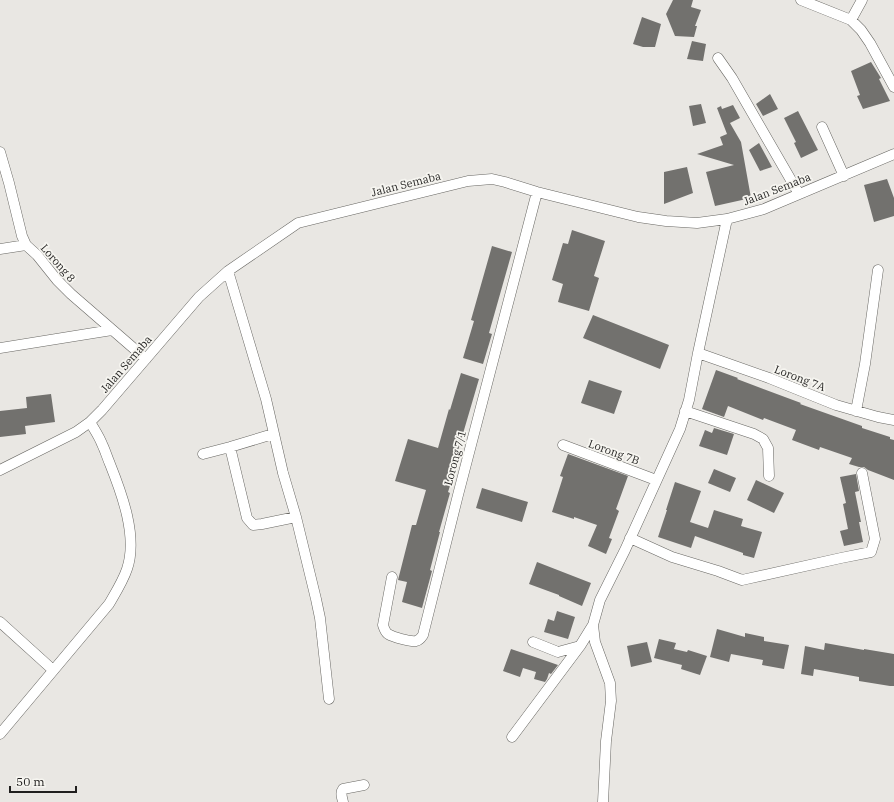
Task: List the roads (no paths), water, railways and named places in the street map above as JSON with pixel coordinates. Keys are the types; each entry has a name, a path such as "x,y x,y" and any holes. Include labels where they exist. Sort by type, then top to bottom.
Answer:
{"street":[{"path":"801,0 851,20 861,30 870,43 894,87"},
{"path":"851,20 862,0"},
{"path":"718,58 732,78 799,194"},
{"path":"822,127 844,176"},
{"name":"Lorong 8","path":"0,152 22,236 26,245 37,255 56,280 66,290 146,359"},
{"name":"Jalan Semaba","path":"0,470 76,432 90,422 199,297 228,271 298,224 309,220 468,181 492,179 537,192 638,217 666,222 697,223 728,218 764,209 894,154"},
{"name":"Lorong 7/1","path":"392,577 383,625 384,629 387,633 415,642 420,640 423,635 537,192"},
{"path":"512,737 580,646 593,625 600,600 680,429 689,400 728,218"},
{"path":"0,249 26,245"},
{"path":"856,411 866,364 878,270"},
{"path":"228,271 266,399 273,434 296,516 316,599 320,618 329,699"},
{"path":"0,348 112,330"},
{"name":"Lorong 7A","path":"698,354 769,378 836,405 894,420"},
{"path":"685,411 754,434 762,439 768,448 769,476"},
{"path":"0,734 109,604 121,584 128,568 131,551 129,530 120,489 102,444 90,422"},
{"path":"203,454 273,434"},
{"name":"Lorong 7B","path":"563,445 656,480"},
{"path":"230,447 247,518 253,525 296,516"},
{"path":"630,538 672,557 742,580 870,552 876,539 862,473"},
{"path":"0,622 53,670"},
{"path":"593,625 595,642 610,683 612,701 606,741 603,802"},
{"path":"533,642 558,652 580,646"},
{"path":"343,802 341,794 343,789 364,785"}]}
